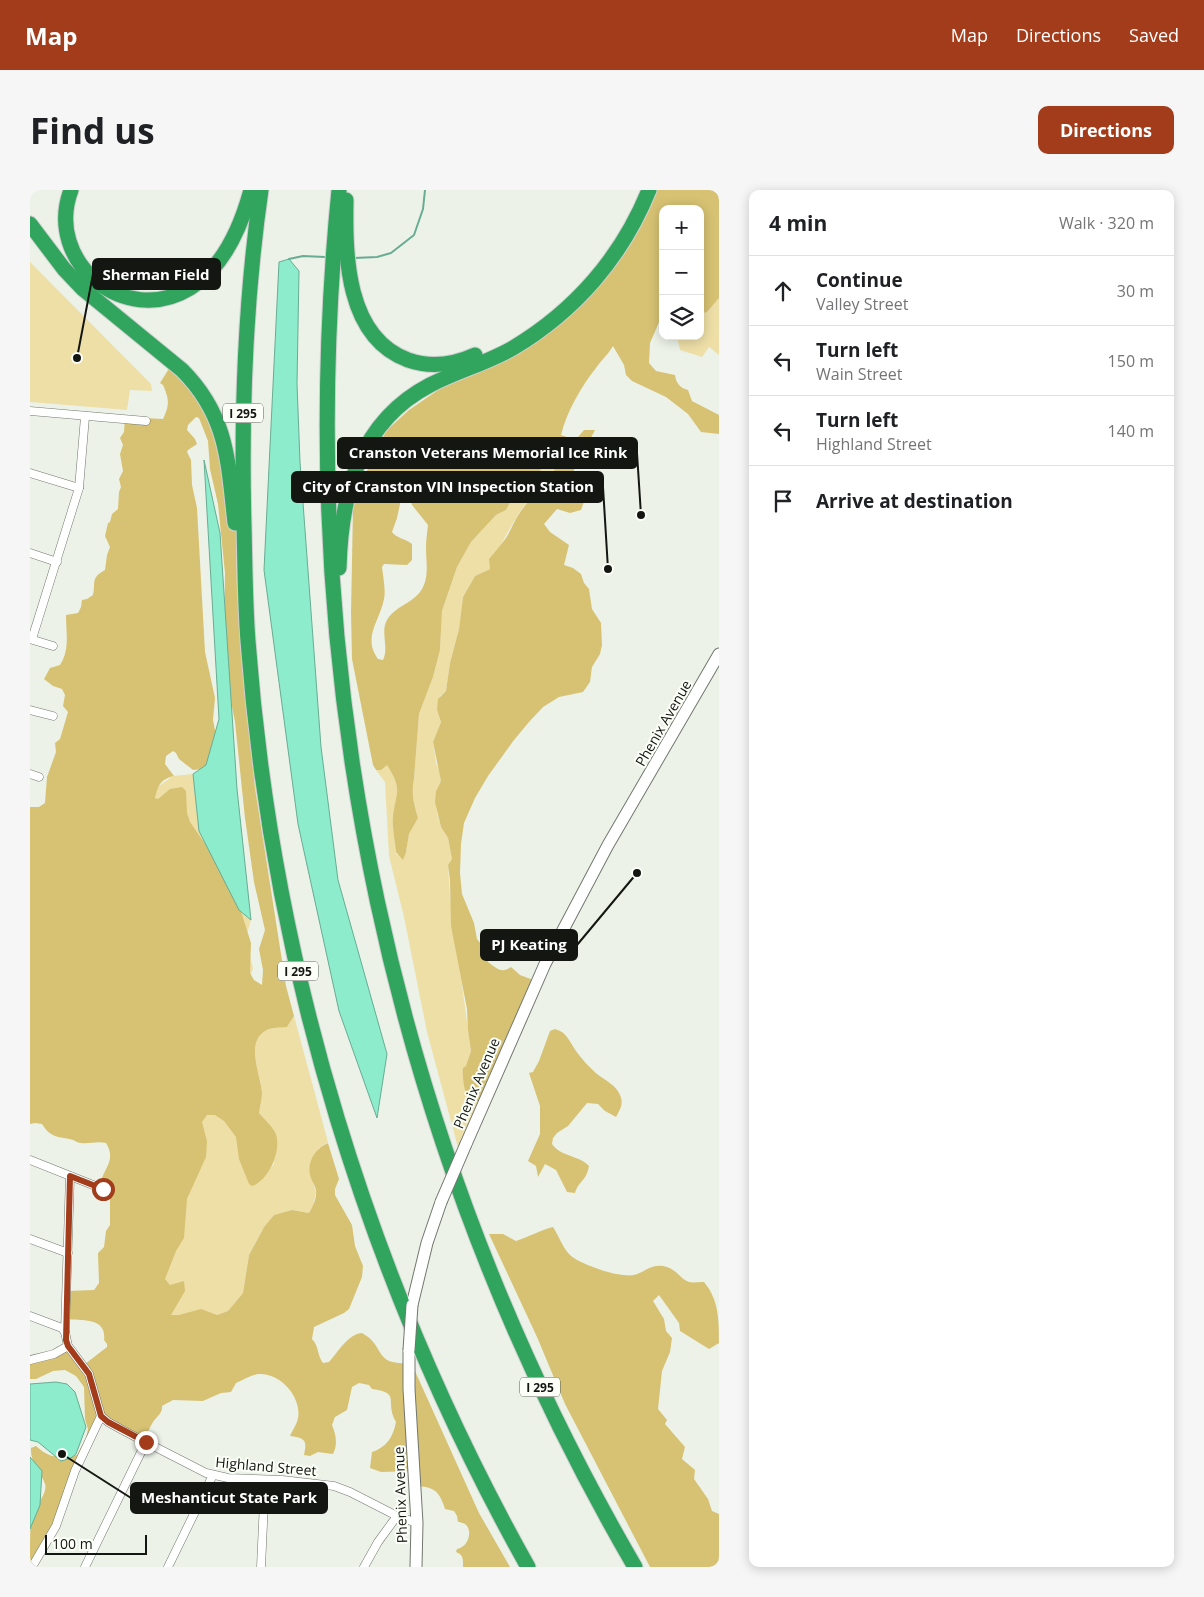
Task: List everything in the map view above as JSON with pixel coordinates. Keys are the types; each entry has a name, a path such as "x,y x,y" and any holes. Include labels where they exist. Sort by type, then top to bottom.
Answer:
{"highway":[{"path":"71,190 66,209 66,225 71,248 80,264 92,279 108,290 127,297 146,300 174,296 191,288 206,276 233,239 244,214 251,190"},
{"name":"I 295","path":"260,190 250,293 243,417 247,636 260,761 280,886 306,1007 333,1104 375,1231 408,1318 466,1447 528,1567"},
{"name":"I 295","path":"338,190 330,296 326,437 331,569 339,667 354,782 379,912 407,1024 453,1175 497,1291 544,1396 581,1470 635,1567"},
{"path":"347,190 346,239 350,273 355,297 365,322 382,344 398,355 415,362 434,365 458,362 498,345 529,326 557,304 582,280 603,254 621,227 639,190"},
{"path":"339,667 339,570 342,525 353,475 369,441 394,412 420,391 512,348 540,330 566,309 590,285 611,259 636,219 649,190"},
{"path":"30,224 72,278 92,298 182,370 195,384 211,408 223,439 229,468 239,584 247,636"}],"main road":[{"name":"Phenix Avenue","path":"416,1567 417,1523 409,1350 412,1305 427,1243 441,1202 544,964 608,845 719,654"}],"street":[{"path":"30,411 146,422"},
{"path":"53,646 31,639 79,488 85,416"},
{"path":"30,473 79,488"},
{"path":"30,553 57,562"},
{"path":"30,710 53,716"},
{"path":"30,774 39,776"},
{"path":"30,1160 103,1189"},
{"path":"32,1567 56,1526 75,1471 101,1416 89,1374 68,1346 65,1332 70,1176"},
{"path":"30,1239 68,1253"},
{"path":"30,1316 62,1328 65,1332"},
{"path":"30,1360 54,1354 68,1346"},
{"name":"Highland Street","path":"101,1416 114,1426 193,1468 213,1475 228,1478 308,1482 334,1486 397,1516 417,1523"},
{"path":"85,1567 146,1442"},
{"path":"168,1567 213,1475"},
{"path":"261,1567 265,1480"},
{"path":"364,1567 378,1542 397,1516"}],"shaded area":[{"path":"649,190 719,190 719,298 707,312 704,313 704,205 659,205 659,322 650,343 649,363 656,371 675,375 679,385 688,390 692,401 719,415 719,434 701,432 688,414 666,397 632,381 626,375 624,365 613,346 580,391 567,417 561,435 567,437 573,443 584,430 595,430 572,474 588,491 581,510 570,513 557,509 544,524 550,532 569,545 564,565 573,568 581,574 584,583 589,589 592,609 601,623 602,645 600,654 592,667 590,682 583,692 559,697 543,707 529,722 488,776 475,798 464,823 460,873 462,894 474,923 477,939 486,950 488,962 502,970 511,967 520,975 536,981 483,1103 468,1097 463,1078 463,1068 466,1066 471,1051 467,1009 451,926 448,865 452,859 448,838 441,827 435,802 436,791 441,781 433,742 441,722 437,710 438,699 446,691 450,663 459,629 463,597 475,576 490,569 489,559 506,538 517,517 563,457 569,440 560,439 539,472 513,497 506,510 496,515 471,542 457,567 442,611 440,650 433,677 419,714 413,789 418,818 409,834 403,860 396,852 393,830 397,786 387,765 381,770 376,770 373,765 352,659 351,613 353,508 367,471 386,431 409,410 490,358 583,292","holes":["403,490 407,491 412,505 428,525 426,578 420,592 394,612 386,622 384,631 385,655 383,660 378,659 374,651 372,636 385,595 382,567 384,564 407,565 412,560 412,544 392,532"]},
{"path":"289,259 299,271 297,384 300,462 321,747 338,880 387,1054 377,1118 339,1011 298,824 264,570 279,262"},
{"path":"30,262 151,384 152,391 130,390 127,410 30,402"},
{"path":"719,298 719,355 709,347 702,357 680,350 678,340 704,340 704,313 707,312"},
{"path":"170,367 210,405 233,503 236,531 237,591 255,788 286,986 294,1016 287,1027 267,1030 260,1035 256,1042 255,1059 262,1093 259,1113 273,1129 277,1139 276,1155 264,1178 252,1186 249,1184 239,1159 236,1137 224,1121 215,1115 207,1115 202,1122 207,1141 206,1157 187,1199 184,1238 176,1251 165,1279 170,1285 184,1281 185,1291 171,1315 179,1315 201,1309 217,1315 228,1311 243,1293 249,1255 264,1227 274,1215 292,1210 309,1213 316,1193 309,1170 311,1160 320,1148 328,1143 339,1179 335,1195 352,1225 355,1246 363,1266 362,1277 349,1309 314,1327 312,1339 323,1363 329,1362 352,1337 362,1333 374,1343 384,1358 389,1361 408,1363 410,1360 479,1513 510,1567 463,1567 462,1556 456,1552 457,1549 467,1542 469,1530 465,1524 458,1522 454,1511 445,1509 435,1491 427,1487 415,1486 412,1471 381,1472 370,1468 372,1452 382,1447 388,1441 396,1422 391,1409 391,1399 387,1393 359,1383 352,1387 347,1410 335,1417 332,1425 336,1440 333,1454 318,1452 310,1456 304,1455 305,1443 302,1439 290,1436 298,1418 297,1402 293,1394 288,1387 274,1377 258,1374 236,1383 231,1392 221,1393 203,1401 173,1400 162,1406 161,1413 152,1424 144,1441 101,1418 56,1526 30,1567 31,1516 45,1492 45,1484 32,1458 31,1448 36,1446 46,1453 55,1456 77,1455 86,1438 88,1429 85,1419 84,1387 76,1376 65,1370 53,1371 36,1379 30,1379 30,1361 67,1347 85,1364 107,1347 102,1327 98,1324 86,1320 66,1319 67,1291 94,1290 99,1283 98,1253 104,1247 106,1231 110,1225 110,1190 100,1185 110,1160 109,1149 106,1143 79,1143 52,1135 42,1124 30,1124 30,807 39,807 45,803 47,777 56,752 55,743 60,739 68,712 63,706 65,695 62,689 53,686 44,679 50,668 60,665 63,659 67,641 66,615 78,613 82,600 93,595 95,578 105,570 110,547 105,536 112,514 118,509 121,487 119,479 123,471 120,454 123,445 120,438 124,432 125,417 163,419 168,402 167,394 160,383","holes":["196,417 199,418 208,441 210,469 218,504 225,573 224,666 235,722 254,882 265,930 259,949 263,970 262,985 254,980 250,973 251,943 240,908 210,851 190,822 187,813 186,791 182,787 170,789 158,799 155,798 161,783 174,776 165,764 166,756 173,751 179,759 193,770 202,769 220,756 213,720 215,698 205,652 197,508 192,485 191,460 187,452 197,444 187,430 188,425"]},
{"path":"560,438 569,440 568,448 557,467 519,513 503,540 490,569 475,576 463,597 459,629 450,663 446,691 440,696 437,710 441,722 433,742 441,781 436,791 437,813 441,827 448,838 452,859 448,865 450,896 471,1051 466,1072 466,1088 467,1094 483,1103 460,1155 427,1032 404,917 389,856 385,782 376,770 382,769 387,764 397,785 393,826 397,855 406,852 409,834 418,818 413,789 419,714 433,677 440,650 442,611 457,567 471,542 496,515 506,510 513,497 550,457"},
{"path":"204,460 220,533 237,789 251,920 239,910 199,831 193,774 206,765 219,719"},
{"path":"193,774 199,831 239,910 251,920 245,940 253,968 233,1035 258,1182 274,1164 275,1132 259,1113 262,1093 255,1059 256,1042 260,1035 267,1030 287,1027 294,1016 328,1142 319,1148 310,1173 316,1192 313,1207 309,1213 292,1210 274,1215 262,1230 249,1255 243,1293 228,1311 217,1315 197,1340 142,1309 189,1195 170,820 155,797 156,788 173,776"},
{"path":"555,1029 565,1035 591,1069 616,1088 622,1101 616,1117 605,1111 598,1104 587,1103 568,1126 553,1138 552,1144 556,1148 585,1162 589,1166 575,1193 567,1192 556,1170 545,1164 538,1177 536,1166 528,1161 540,1134 540,1106 529,1073 533,1072 539,1061 550,1031"},
{"path":"553,1227 563,1246 576,1260 620,1275 638,1274 655,1266 667,1267 689,1282 704,1282 713,1296 718,1318 719,1343 709,1349 680,1331 679,1323 659,1295 653,1301 664,1319 666,1331 672,1338 670,1352 662,1371 658,1409 667,1420 665,1424 685,1447 682,1459 695,1470 694,1479 708,1499 712,1511 719,1514 719,1567 650,1567 565,1404 537,1337 489,1234 503,1234 516,1241"},
{"path":"56,1382 67,1384 75,1392 86,1427 76,1454 71,1458 61,1461 38,1442 30,1440 30,1384"},
{"path":"30,1457 42,1471 40,1505 30,1529"}],"waterway":[{"path":"354,258 377,257 391,253 414,235 423,209 425,190"},
{"path":"289,259 303,256 325,257"}],"place":[{"name":"Sherman Field","path":"77,358"},
{"name":"Cranston Veterans Memorial Ice Rink","path":"641,515"},
{"name":"City of Cranston VIN Inspection Station","path":"608,569"},
{"name":"PJ Keating","path":"637,873"},
{"name":"Meshanticut State Park","path":"62,1454"}],"route":[{"path":"103,1189 70,1176 66,1340 68,1346 89,1374 101,1416 108,1422 146,1442"}]}
